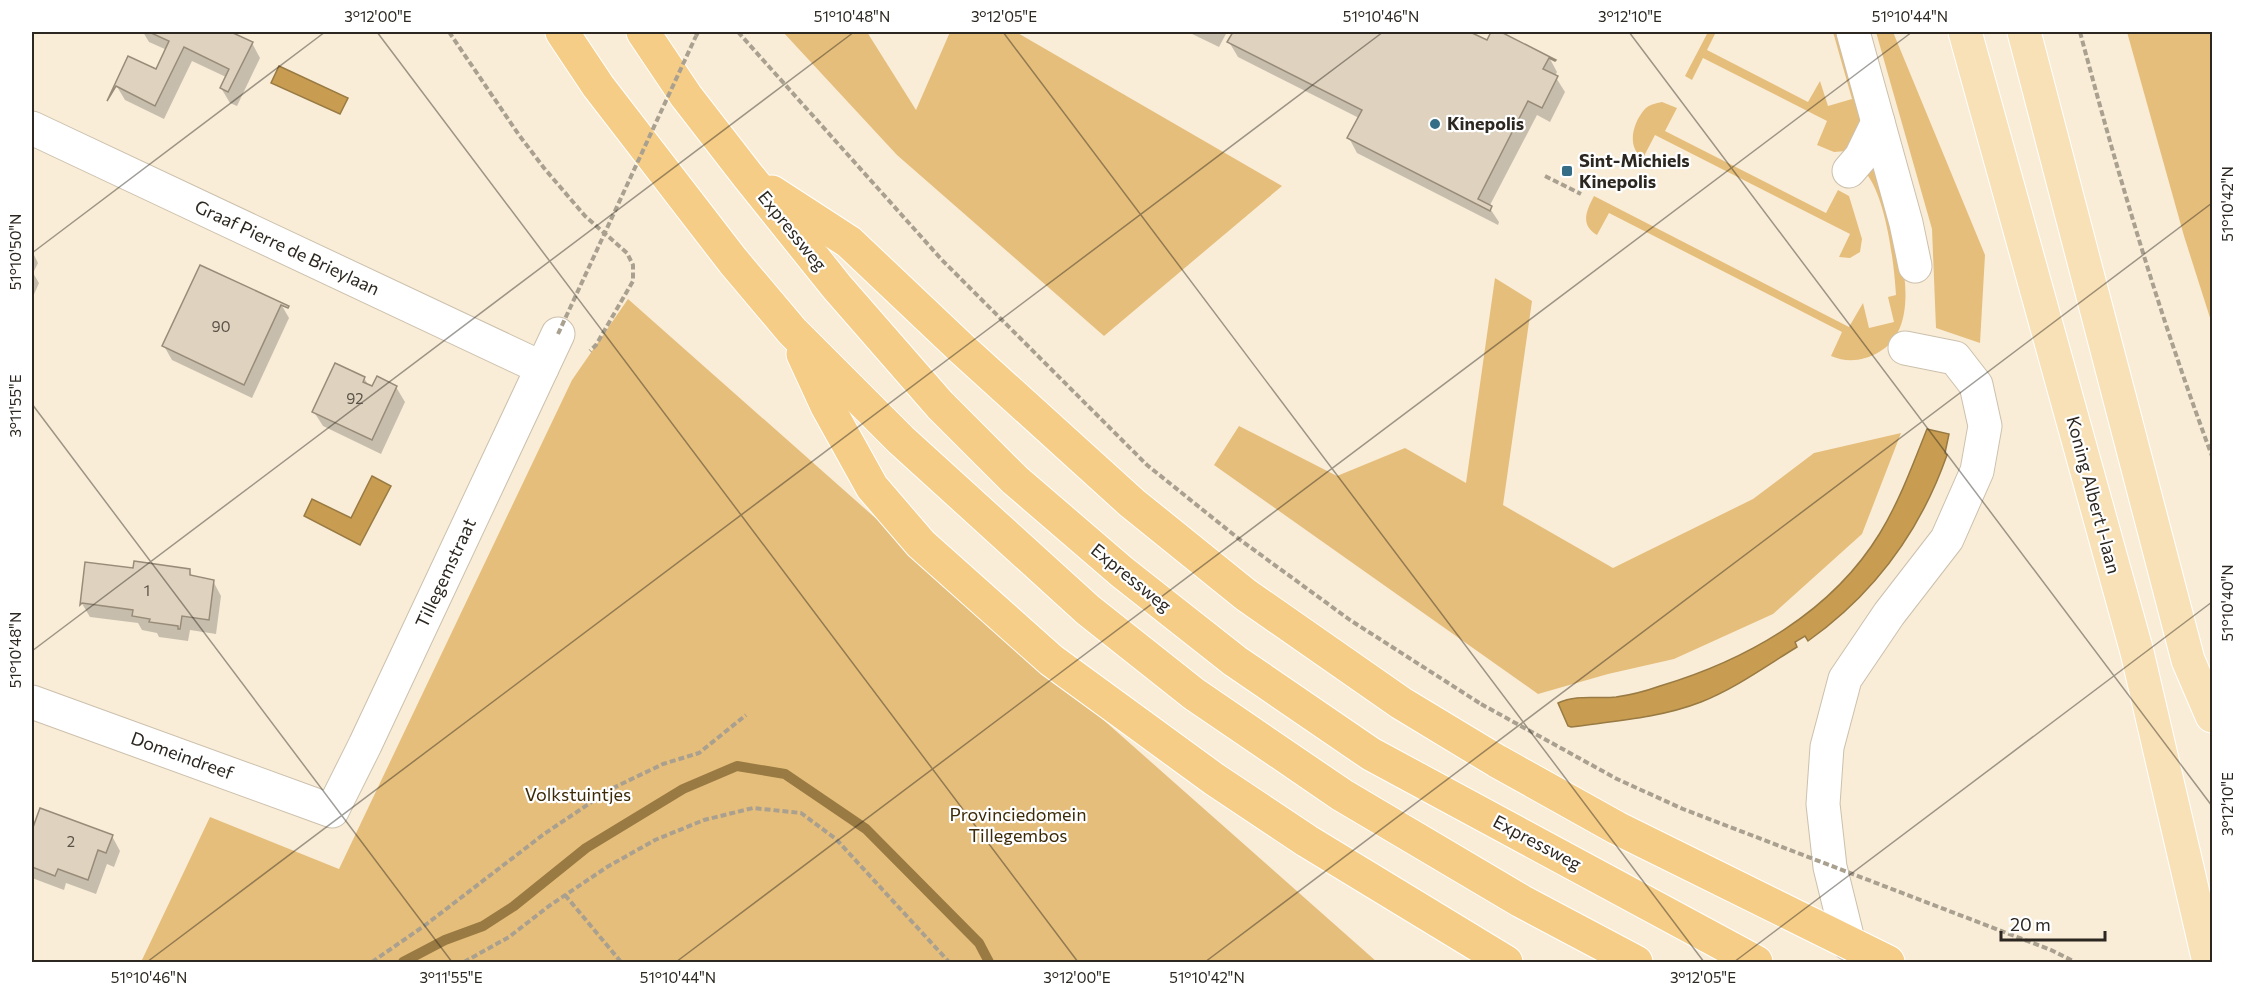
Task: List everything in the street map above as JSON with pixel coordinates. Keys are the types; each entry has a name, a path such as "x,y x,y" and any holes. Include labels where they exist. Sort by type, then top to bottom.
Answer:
{"highway":[{"path":"562,32 598,86 733,261 792,331 893,433 1088,610 1194,694 1342,795 1521,901 1636,963"},
{"name":"Expressweg","path":"643,32 686,96 748,176 837,287 940,405 1016,480 1122,572 1234,661 1371,754 1756,963"},
{"path":"748,176 849,242 1017,399 1150,517 1246,595 1401,703 1497,761 1617,828 1888,963"},
{"path":"792,331 826,406 872,487 921,544 1042,652 1214,780 1307,841 1506,963"}],"main road":[{"name":"Koning Albert I-laan","path":"1965,32 2137,652 2209,963"},
{"path":"2024,32 2188,660 2212,716"}],"street":[{"path":"1853,32 1906,223 1915,266"},
{"path":"1849,171 1861,157 1878,122"},
{"name":"Graaf Pierre de Brieylaan","path":"32,128 542,368"},
{"name":"Tillegemstraat","path":"332,811 558,334"},
{"path":"1849,944 1830,867 1823,804 1827,747 1833,724 1845,679 1889,614 1947,539 1977,471 1985,426 1976,385 1955,358 1905,348"},
{"name":"Domeindreef","path":"32,702 332,811"}],"path":[{"path":"450,32 519,135 544,168 585,216 627,253 633,265 633,281 597,345 584,357 542,368"},
{"path":"558,334 698,32"},
{"path":"738,32 942,260 1147,465 1239,539 1350,620 1481,704 1617,779 1683,809 2051,950 2075,963"},
{"path":"2080,32 2111,148 2169,336 2212,456"},
{"path":"1545,176 1581,194"},
{"path":"372,963 544,834 611,789 663,764 699,753 746,715"},
{"path":"464,963 509,938 566,895 655,840 704,820 753,808 801,813 836,839 949,963"},
{"path":"566,895 621,963"}],"green space":[{"path":"783,32 867,32 916,110 950,32 1016,32 1282,186 1104,336 897,155"},
{"path":"1708,32 1716,32 1707,50 1808,102 1820,81 1828,106 1852,99 1833,32 1839,32 1863,119 1846,151 1834,152 1817,145 1827,121 1703,58 1692,80 1685,76"},
{"path":"1876,32 1893,32 1985,255 1980,343 1936,328 1932,229"},
{"path":"2127,32 2212,32 2212,324 2184,236"},
{"path":"1662,102 1677,108 1665,131 1826,213 1838,190 1849,196 1862,239 1860,252 1850,258 1839,257 1850,234 1655,135 1643,158 1634,148 1634,128 1646,108"},
{"path":"1873,159 1896,232 1902,261 1905,289 1904,315 1895,336 1879,352 1861,359 1843,360 1831,356 1842,332 1609,213 1597,235 1586,222 1587,212 1594,196 1849,327 1863,303 1869,328 1894,322 1888,297 1896,295 1891,248 1884,214 1873,184 1866,173"},
{"path":"1495,278 1532,301 1503,505 1613,568 1753,499 1814,453 1901,433 1862,534 1773,614 1674,659 1608,674 1538,694 1214,465 1239,426 1337,476 1405,448 1466,483"},
{"path":"628,299 1377,962 141,962 210,817 339,869 572,380"}],"shaded area":[{"path":"279,66 348,98 340,114 271,83"},
{"path":"1927,429 1949,434 1945,453 1947,455 1923,510 1909,535 1874,582 1832,623 1808,641 1805,636 1795,642 1797,647 1750,676 1701,702 1620,721 1568,726 1558,703 1579,698 1627,695 1692,675 1755,647 1812,609 1838,587 1880,533 1900,495"},
{"path":"372,476 391,486 360,545 304,516 312,499 351,518"}],"building":[{"path":"149,32 231,32 253,42 228,92 220,88 229,69 184,47 155,106 116,86 107,101 128,56 156,69 169,41"},
{"name":"Kinepolis","path":"1233,32 1470,32 1487,40 1491,32 1501,32 1556,60 1549,58 1543,69 1558,76 1542,108 1528,101 1478,199 1492,206 1490,211 1347,138 1362,110 1227,42"},
{"path":"200,265 289,306 288,308 281,305 244,385 162,346"},
{"path":"335,363 365,377 363,382 372,386 377,376 397,386 372,440 312,412"},
{"path":"134,561 190,569 190,575 214,580 209,620 182,616 180,629 178,629 178,626 149,622 150,619 132,616 133,610 82,603 80,605 85,562 133,568"},
{"path":"40,808 113,835 106,853 98,850 88,880 58,869 55,876 32,867 32,830"}],"waterway":[{"path":"403,962 445,940 483,926 514,906 586,848 683,789 737,766 785,774 866,829 979,943 989,962"}],"place":[{"name":"Kinepolis","path":"1435,124"},
{"name":"Sint-Michiels Kinepolis","path":"1567,171"}],"park label":[{"name":"Volkstuintjes","path":"578,795"},
{"name":"Provinciedomein Tillegembos","path":"1018,825"}]}
